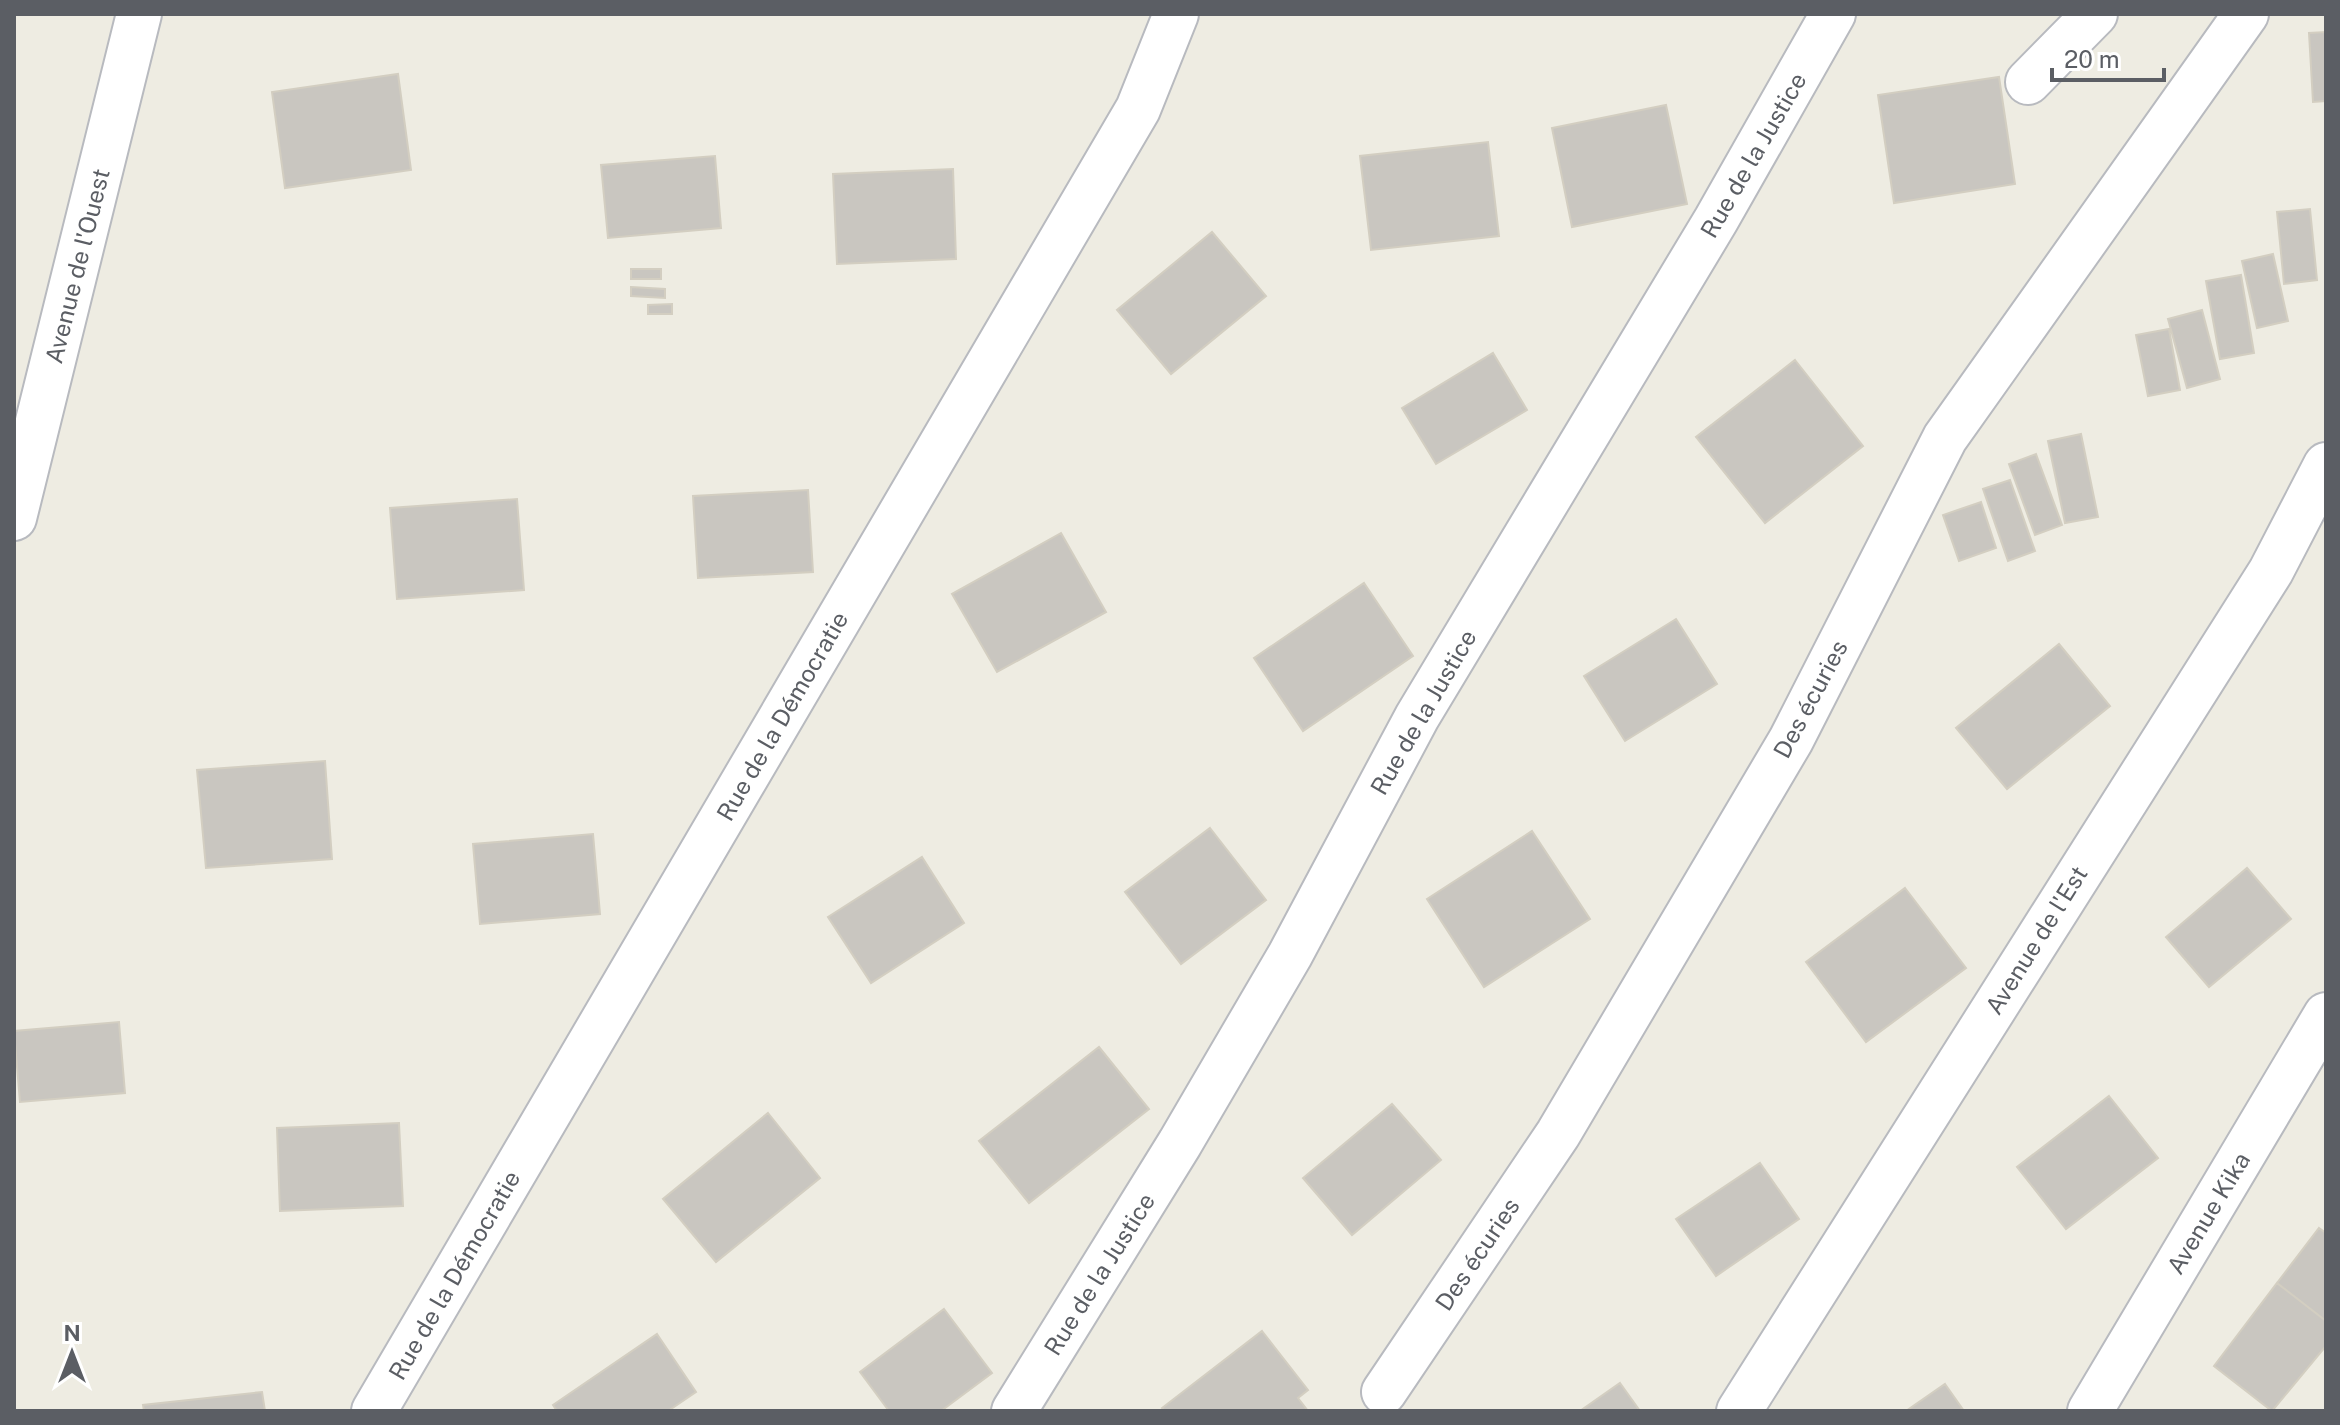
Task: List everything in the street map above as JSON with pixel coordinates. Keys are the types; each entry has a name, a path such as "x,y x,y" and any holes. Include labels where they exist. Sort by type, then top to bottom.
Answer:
{"street":[{"name":"Avenue de l'Ouest","path":"14,518 139,14"},
{"name":"Rue de la Démocratie","path":"374,1411 1138,109 1176,14"},
{"name":"Rue de la Justice","path":"1014,1411 1180,1143 1290,955 1417,717 1716,220 1833,14"},
{"path":"2028,82 2095,14"},
{"name":"Des écuries","path":"1384,1392 1558,1134 1791,740 1945,438 2246,14"},
{"name":"Avenue de l'Est","path":"1739,1411 2271,571 2326,465"},
{"name":"Avenue Kika","path":"2090,1411 2326,1015"}],"building":[{"path":"2326,32 2326,101 2313,102 2309,33"},
{"path":"398,74 411,170 285,188 272,92"},
{"path":"1999,77 2015,184 1894,203 1878,95"},
{"path":"1666,105 1687,204 1572,227 1552,128"},
{"path":"1488,142 1499,236 1371,250 1360,156"},
{"path":"715,156 721,228 608,238 601,165"},
{"path":"953,169 956,259 837,264 833,174"},
{"path":"2310,209 2317,280 2284,284 2277,212"},
{"path":"1212,232 1266,296 1171,374 1117,310"},
{"path":"2273,254 2288,321 2257,328 2242,261"},
{"path":"631,269 661,269 661,279 631,279"},
{"path":"2241,275 2254,353 2220,359 2206,281"},
{"path":"631,287 665,289 665,298 631,296"},
{"path":"672,304 672,314 648,314 648,305"},
{"path":"2202,310 2220,379 2187,388 2168,319"},
{"path":"2169,329 2180,390 2148,396 2136,335"},
{"path":"1493,353 1527,410 1436,464 1402,408"},
{"path":"1795,360 1863,446 1765,523 1696,437"},
{"path":"2081,434 2098,517 2065,523 2048,441"},
{"path":"2036,454 2062,525 2035,535 2009,464"},
{"path":"2010,480 2035,551 2008,561 1983,489"},
{"path":"808,490 813,572 698,578 693,496"},
{"path":"517,499 524,590 397,599 390,508"},
{"path":"1981,502 1996,548 1959,561 1943,515"},
{"path":"1061,533 1106,612 997,672 952,594"},
{"path":"1364,583 1413,656 1303,731 1254,658"},
{"path":"1676,619 1717,684 1625,741 1584,676"},
{"path":"2059,644 2110,706 2007,789 1956,728"},
{"path":"325,761 332,859 206,868 197,770"},
{"path":"1210,828 1266,900 1181,964 1125,892"},
{"path":"1532,831 1590,919 1484,987 1427,899"},
{"path":"593,834 600,914 480,924 473,844"},
{"path":"922,857 964,923 871,983 828,917"},
{"path":"2247,868 2291,919 2209,987 2166,937"},
{"path":"1905,888 1966,968 1866,1042 1806,962"},
{"path":"119,1022 125,1093 20,1102 14,1031"},
{"path":"1099,1047 1149,1109 1029,1203 979,1141"},
{"path":"2109,1096 2158,1158 2066,1229 2017,1167"},
{"path":"1392,1104 1441,1160 1352,1235 1303,1178"},
{"path":"768,1113 820,1178 716,1262 663,1199"},
{"path":"399,1123 403,1206 280,1211 277,1128"},
{"path":"1760,1163 1799,1219 1716,1276 1676,1219"},
{"path":"2319,1228 2326,1233 2326,1321 2277,1283"},
{"path":"2277,1283 2326,1321 2326,1346 2272,1411 2214,1366"},
{"path":"944,1309 992,1373 941,1411 889,1411 860,1372"},
{"path":"1262,1331 1308,1390 1298,1398 1308,1411 1165,1411 1162,1408"},
{"path":"657,1334 696,1392 668,1411 557,1411 553,1405"},
{"path":"1620,1383 1640,1411 1580,1411"},
{"path":"1945,1384 1964,1411 1906,1411"},
{"path":"262,1392 265,1411 144,1411 143,1405"}]}
